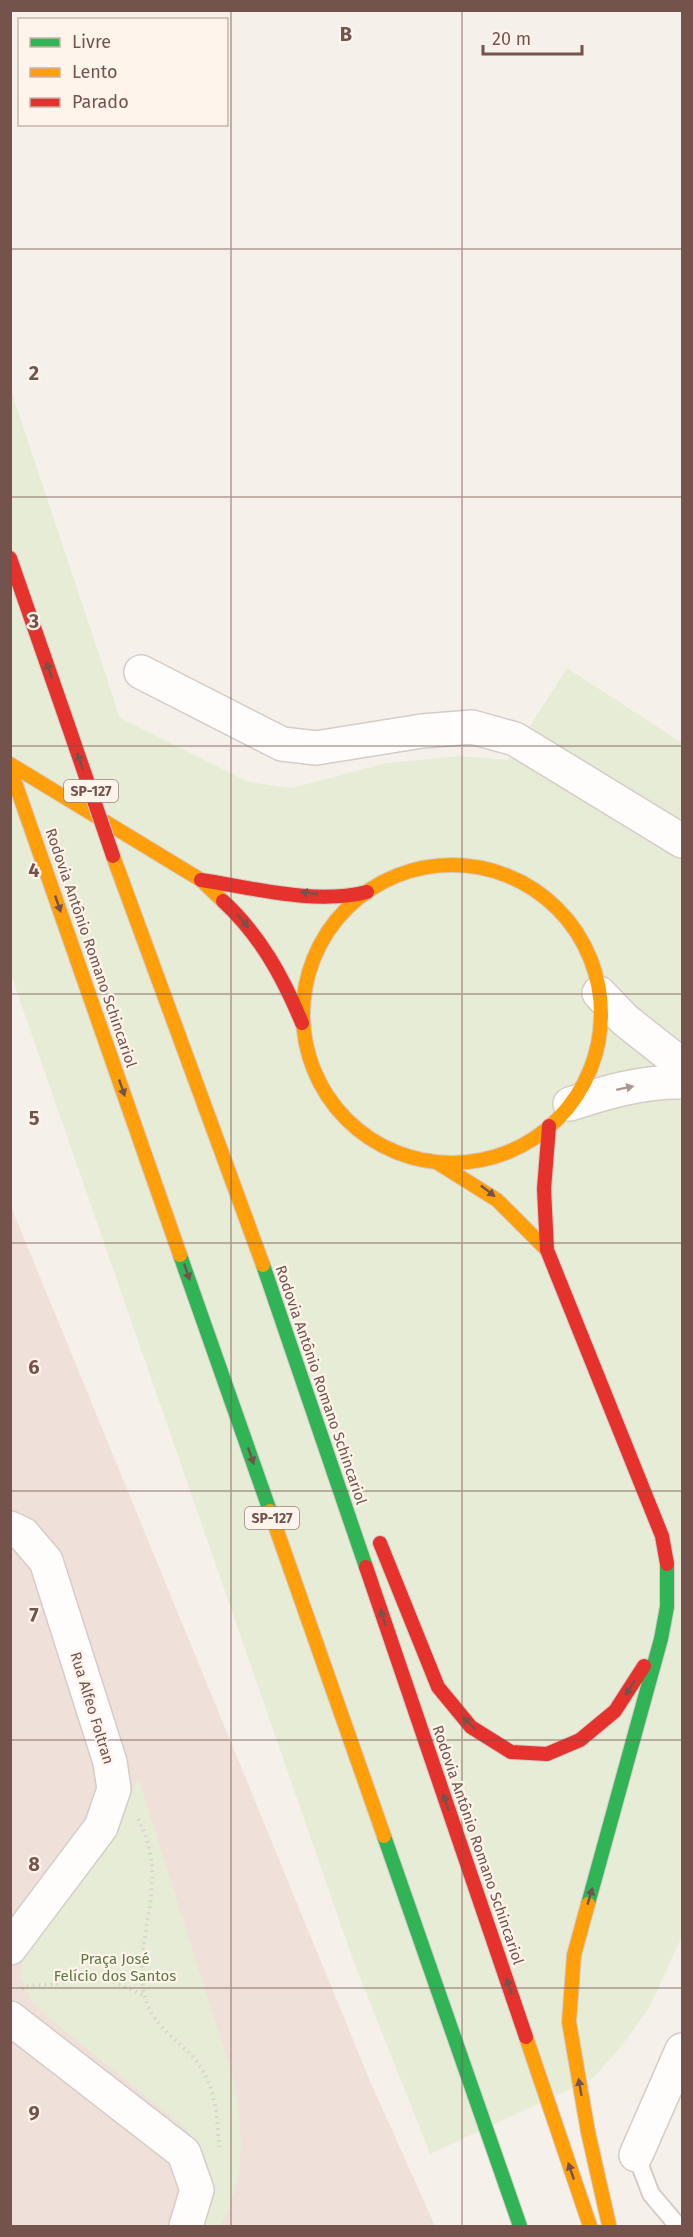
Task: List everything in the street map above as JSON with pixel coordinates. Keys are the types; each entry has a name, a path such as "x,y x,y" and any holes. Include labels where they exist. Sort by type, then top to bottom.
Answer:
{"main road":[{"name":"Rodovia Antônio Romano Schincariol","path":"10,558 113,856 270,1286 590,2226"},
{"name":"Rodovia Antônio Romano Schincariol","path":"10,766 520,2226"},
{"path":"10,766 201,880 234,911 263,946 286,984 303,1026 308,1055 319,1083 336,1107 356,1128 381,1145 408,1157 438,1163 468,1162 497,1156 525,1143 560,1115 586,1079 596,1050 600,1021 599,993 593,966 582,941 566,918 547,898 524,883 499,872 472,866 444,864 417,869 391,878 356,896 313,894 201,880"},
{"path":"303,1026 308,974 317,950 330,928 367,892"},
{"path":"560,1115 544,1189 547,1250 647,1494 662,1536 668,1573 661,1639 574,1955 569,2022 588,2132 610,2226"},
{"path":"438,1163 473,1180 504,1204 547,1250"},
{"path":"270,1286 338,1442"},
{"path":"373,1527 438,1687 471,1727 511,1752 547,1754 580,1740 615,1711 661,1639"}],"street":[{"path":"141,672 282,744 316,748 422,731 472,728 515,739 682,841"},
{"path":"599,993 646,1039 682,1065"},
{"path":"560,1115 605,1092 642,1085 682,1082"},
{"name":"Rua Alfeo Foltran","path":"10,1528 23,1534 46,1561 110,1762 114,1789 101,1827 10,1948"},
{"path":"14,2006 184,2152 197,2190 186,2226"},
{"path":"636,2155 682,2050"}],"lane":[{"path":"636,2155 651,2193 678,2226"}],"path":[{"path":"114,1789 129,1801 142,1827 151,1855 152,1905 141,1971 145,1996 157,2024 194,2058 215,2098 220,2156 216,2174 197,2190"},
{"path":"14,2006 25,1986 60,1984 80,1976 96,1974 145,1996"}],"shaded area":[{"path":"10,1204 370,2081 435,2226 11,2226"}],"green space":[{"path":"10,387 120,718 248,782 291,788 387,763 459,756 508,760 567,668 682,743 682,1937 649,2008 620,2048 593,2078 430,2154 352,1957 11,975"},
{"name":"Praça José Felício dos Santos","path":"138,1777 235,2084 241,2139 239,2173 221,2226 196,2226 197,2149 185,2128 49,2018 30,1999 20,1975 25,1949 115,1835"}],"traffic: fast":[{"path":"180,1255 270,1511"},
{"path":"263,1265 366,1567"},
{"path":"588,1904 661,1639 667,1607 667,1564"},
{"path":"384,1836 520,2226"}],"traffic: slow":[{"path":"10,764 201,880 223,901"},
{"path":"10,768 180,1255"},
{"path":"113,856 263,1265"},
{"path":"452,865 481,868 509,877 535,890 557,909 576,931 589,957 598,985 601,1014 598,1043 589,1071 576,1097 557,1119 535,1138 509,1151 481,1160 452,1163 423,1160 395,1151 369,1138 347,1119 328,1097 315,1071 306,1043 303,1014 306,985 315,957 328,931 347,909 369,890 395,877 423,868 452,865"},
{"path":"438,1163 497,1200 547,1250"},
{"path":"270,1511 384,1836"},
{"path":"588,1904 574,1955 569,2022 588,2132 609,2225"},
{"path":"526,2037 590,2226"}],"traffic: jam":[{"path":"10,558 68,725"},
{"path":"68,725 113,856"},
{"path":"201,880 305,896 347,896 367,892"},
{"path":"223,901 248,928 269,957 302,1023"},
{"path":"549,1126 544,1189 547,1250 662,1536 667,1564"},
{"path":"380,1543 438,1687 471,1727 511,1752 547,1754 580,1740 615,1711 644,1666"},
{"path":"366,1567 526,2037"}]}
